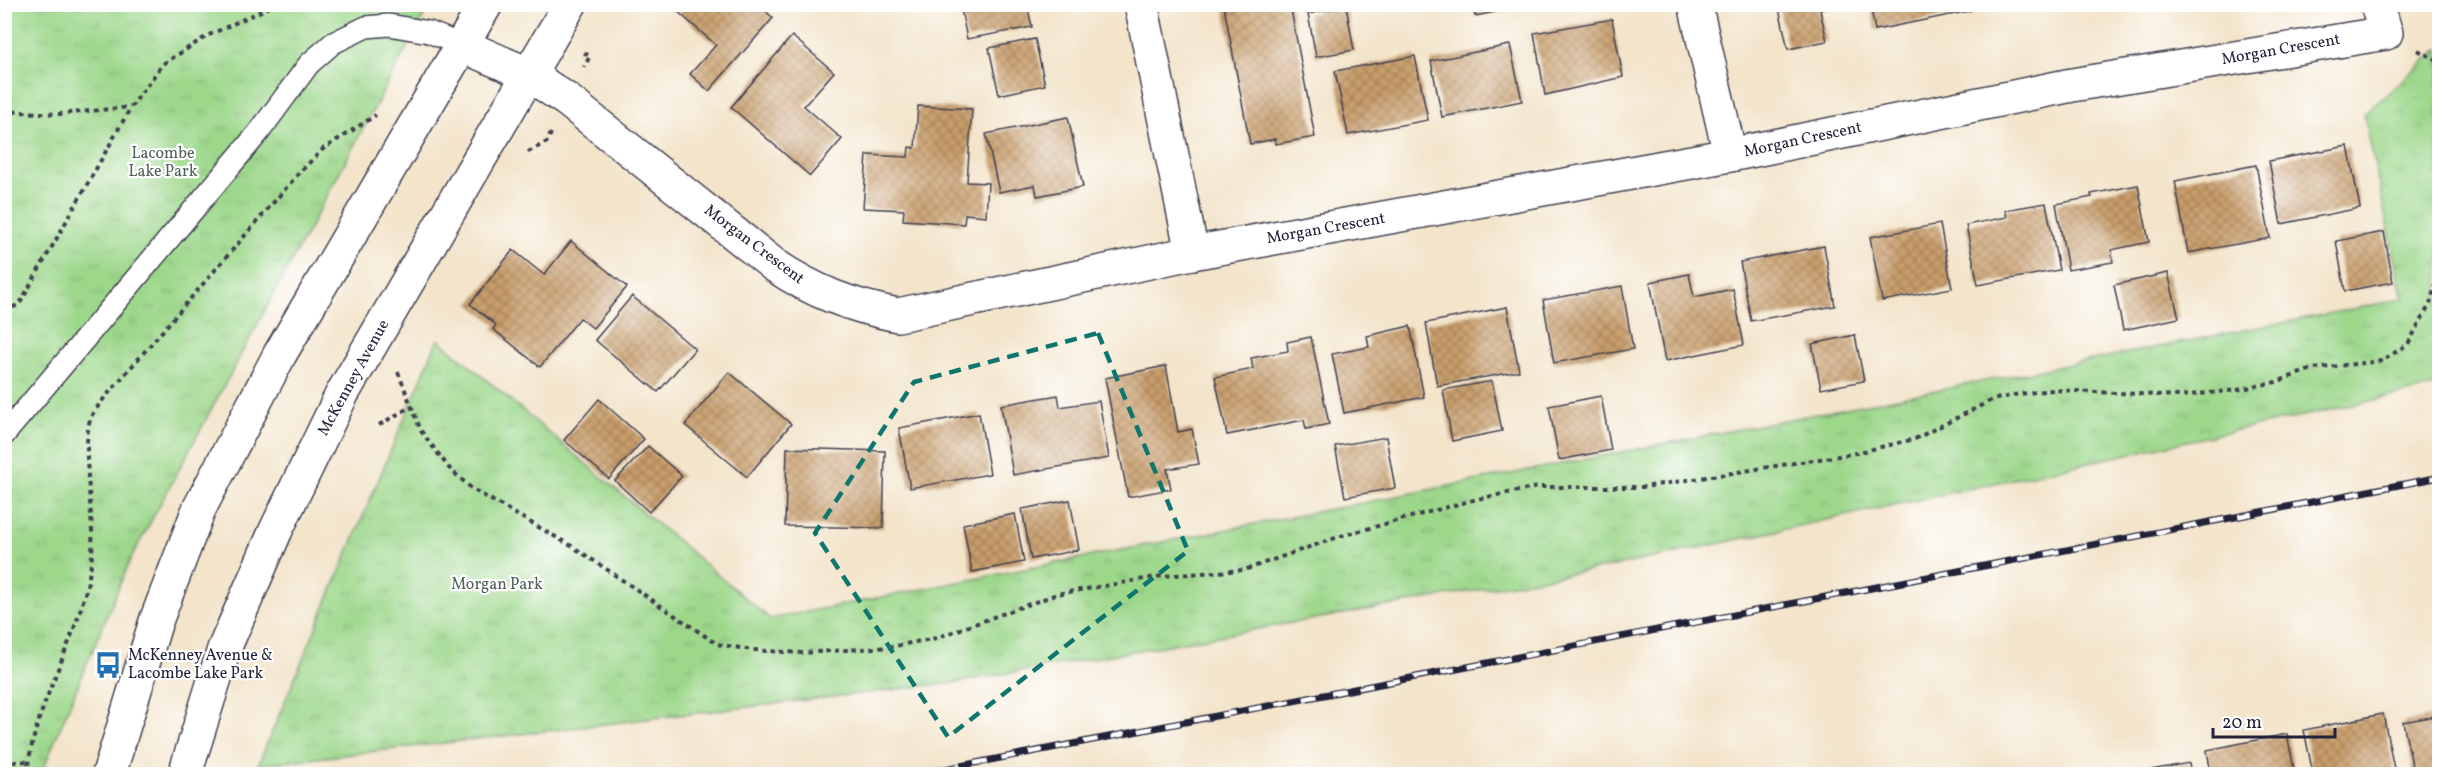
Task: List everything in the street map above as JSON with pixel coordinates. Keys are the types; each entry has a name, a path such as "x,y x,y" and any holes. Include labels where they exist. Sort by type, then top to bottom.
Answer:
{"street":[{"path":"109,774 156,621 199,509 280,354 486,4"},
{"name":"McKenney Avenue","path":"185,774 224,649 276,530 342,394 570,4"},
{"path":"1141,4 1192,253"},
{"path":"1695,4 1730,155"},
{"name":"Morgan Crescent","path":"461,45 530,75 576,108 774,265 801,283 830,298 898,315 1192,253 1730,155 2072,85 2386,33 2377,4"}],"lane":[{"path":"4,435 259,132 309,64 333,43 366,27 389,25 429,32 461,45"}],"path":[{"path":"4,310 19,305 130,107 163,64 207,36 276,4"},
{"path":"4,111 60,114 130,107"},
{"path":"27,774 38,718 86,596 92,554 88,447 90,418 101,402 299,173 322,149 381,112"},
{"path":"421,431 449,468 472,489 575,548 717,644 752,650 802,653 879,647 936,638 1057,594 1162,576 1244,570 1341,536 1478,499 1538,487 1644,487 1862,451 1915,439 1992,400 2019,394 2053,390 2181,396 2237,390 2276,382 2312,369 2382,361 2409,344 2430,304 2439,270"},
{"path":"379,425 410,407"},
{"path":"4,763 28,760"}],"highlighted area":[{"path":"1098,333 1188,551 948,737 815,533 914,382"}],"green space":[{"name":"Lacombe Lake Park","path":"5,5 430,5 130,560 41,774 5,774"},
{"name":"Morgan Park","path":"2439,49 2439,386 1625,564 959,682 258,765 438,339 770,619 2403,299 2364,114"}],"building":[{"path":"669,4 758,4 773,18 709,91 690,74 716,45"},
{"path":"960,4 1027,4 1032,27 967,39"},
{"path":"1239,4 1290,4 1315,137 1276,144 1275,139 1250,144 1224,7"},
{"path":"1473,4 1519,4 1520,7 1475,16"},
{"path":"1778,4 1840,5 1820,10 1827,41 1788,49"},
{"path":"1870,4 1969,4 1970,11 1875,30"},
{"path":"1346,6 1354,50 1316,57 1308,14"},
{"path":"1612,19 1623,77 1545,95 1534,33"},
{"path":"792,36 834,72 804,106 842,139 810,176 731,107"},
{"path":"1035,39 1045,85 999,95 989,48"},
{"path":"1510,45 1522,101 1442,117 1431,61"},
{"path":"1415,56 1428,120 1348,135 1335,71"},
{"path":"918,106 972,109 967,182 988,183 986,216 965,214 964,224 903,220 904,210 863,208 867,155 908,157 909,147 915,148"},
{"path":"1068,117 1083,187 1037,196 1035,185 999,192 986,134"},
{"path":"2348,146 2360,208 2281,224 2269,161"},
{"path":"2256,165 2270,238 2188,253 2175,181"},
{"path":"2138,185 2149,242 2111,250 2113,262 2068,270 2056,204 2092,197 2091,194"},
{"path":"2046,203 2059,270 1978,285 1966,225 2007,217 2005,210"},
{"path":"1940,224 1952,288 1882,301 1870,237"},
{"path":"2384,232 2393,282 2345,291 2336,241"},
{"path":"571,241 627,287 593,328 580,318 540,367 493,329 496,325 470,304 513,250 544,275"},
{"path":"1824,246 1835,306 1751,321 1740,262"},
{"path":"2168,273 2179,318 2123,330 2114,285"},
{"path":"1689,274 1694,297 1733,289 1744,345 1665,361 1650,282"},
{"path":"1622,286 1633,349 1554,363 1543,300"},
{"path":"632,296 695,349 658,392 595,340"},
{"path":"1507,307 1519,371 1437,386 1426,323"},
{"path":"1410,326 1424,397 1344,413 1332,354 1369,347 1367,336"},
{"path":"1855,335 1864,381 1821,389 1812,344"},
{"path":"1311,337 1329,424 1306,429 1304,420 1227,435 1215,377 1253,369 1251,358 1288,351 1287,342"},
{"path":"1166,366 1178,432 1192,429 1199,464 1167,469 1171,489 1128,497 1105,378"},
{"path":"729,372 791,424 747,477 685,425"},
{"path":"1492,381 1502,431 1452,441 1443,390"},
{"path":"1058,395 1060,407 1099,401 1109,458 1013,475 1001,405"},
{"path":"1601,396 1611,450 1559,460 1549,406"},
{"path":"599,399 644,439 609,479 564,440"},
{"path":"979,413 990,474 910,488 899,428"},
{"path":"1386,437 1395,488 1345,497 1335,446"},
{"path":"648,446 682,476 649,512 615,481"},
{"path":"787,448 885,451 883,528 785,526"},
{"path":"1070,500 1079,550 1031,559 1022,509"},
{"path":"1015,514 1024,562 972,572 963,524"},
{"path":"2383,714 2395,774 2313,774 2304,730"},
{"path":"2440,715 2440,774 2414,774 2403,722"},
{"path":"2287,734 2295,774 2211,774 2207,750"},
{"path":"2189,763 2191,774 2134,773"}],"railway":[{"path":"919,774 2440,477"}],"place":[{"name":"McKenney Avenue & Lacombe Lake Park","path":"108,665"}]}
